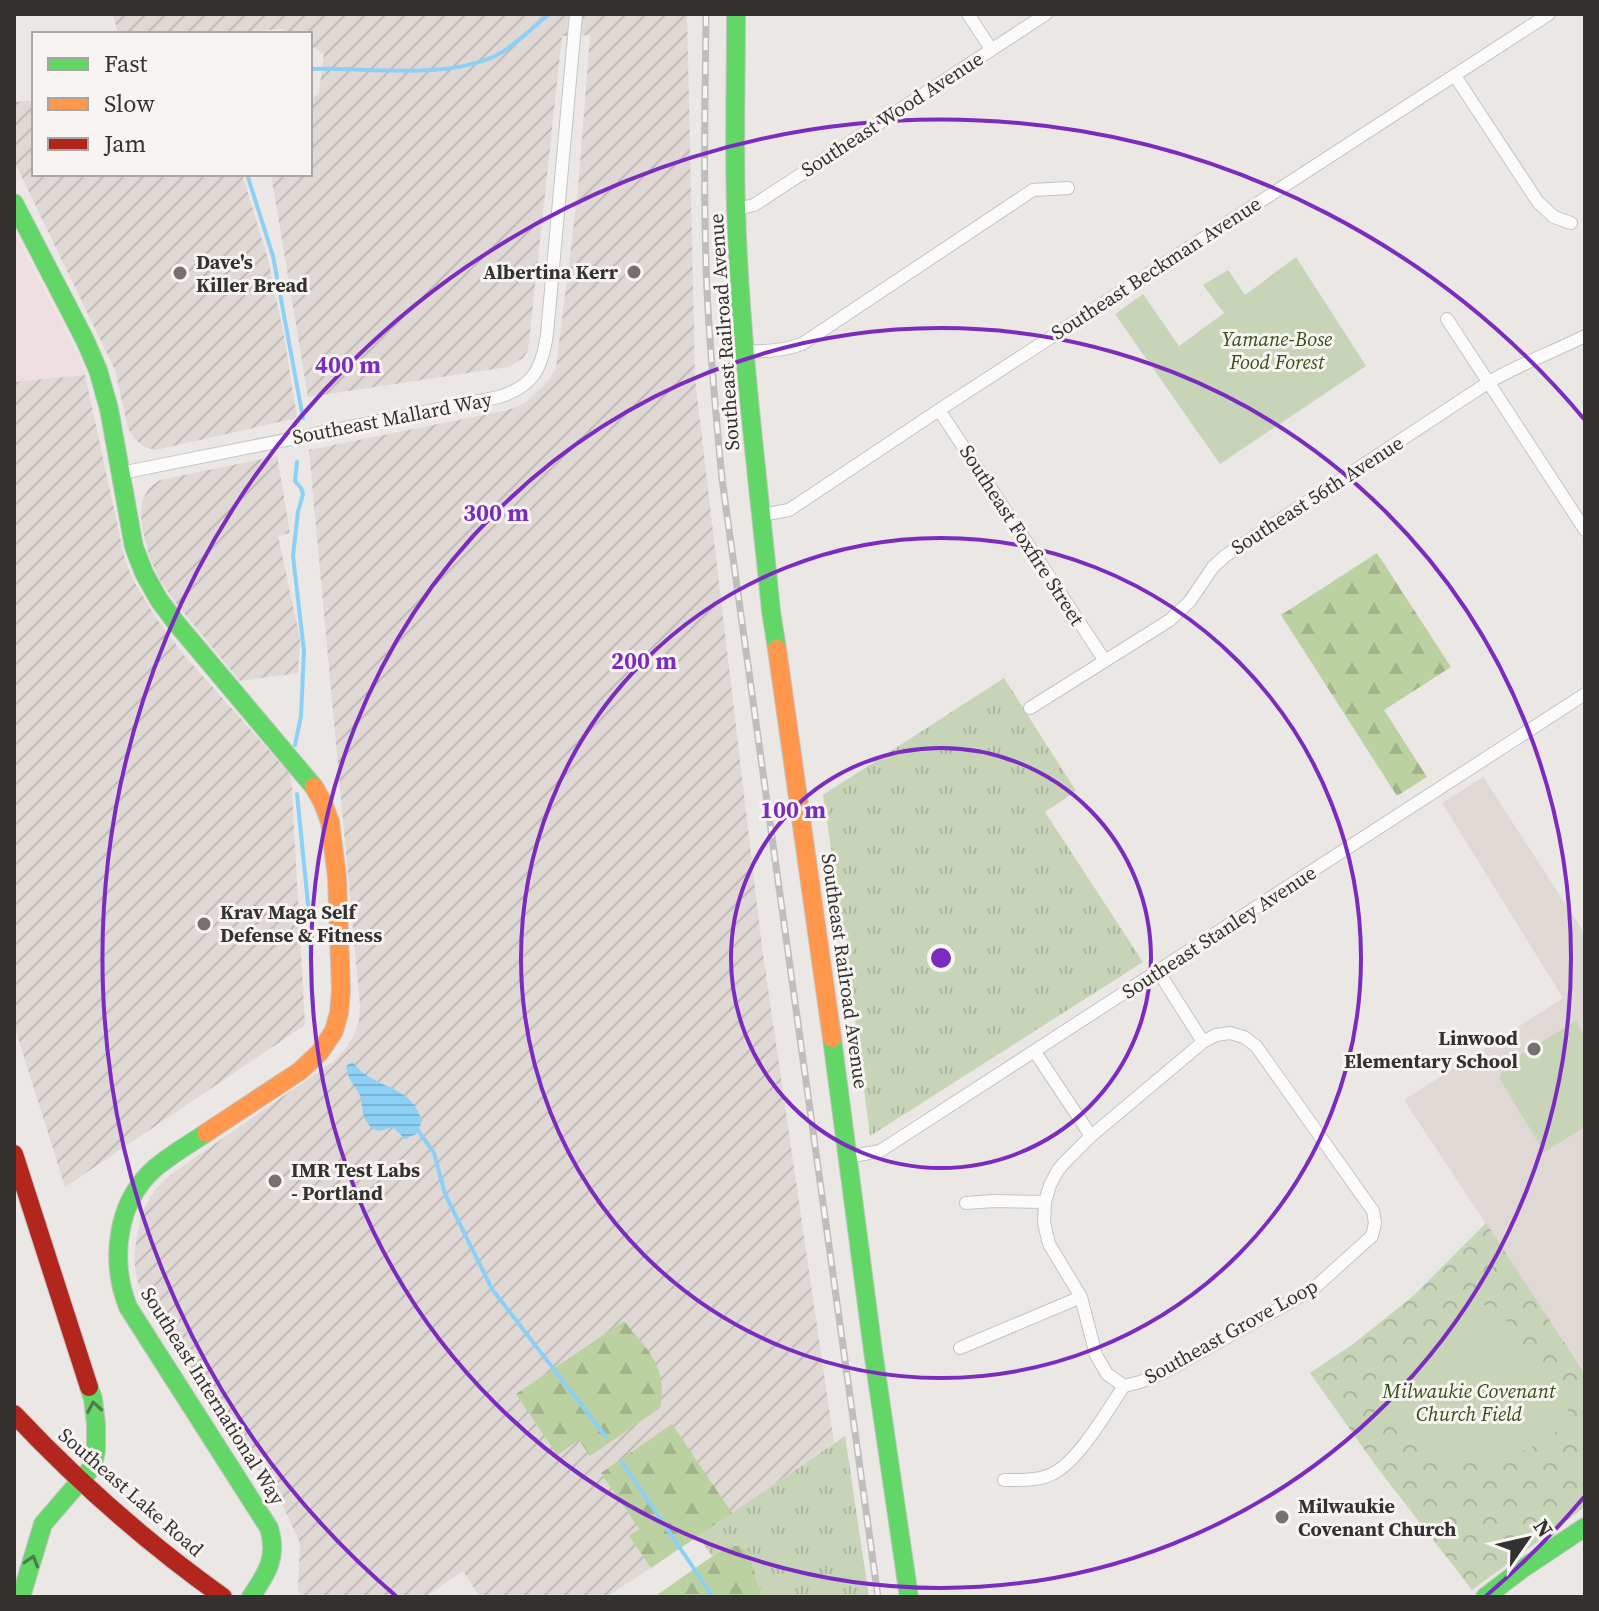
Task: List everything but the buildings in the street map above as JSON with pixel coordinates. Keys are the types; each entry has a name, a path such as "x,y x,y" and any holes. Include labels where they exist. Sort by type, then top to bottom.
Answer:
{"main road":[{"name":"Southeast Railroad Avenue","path":"736,14 736,209 745,351 761,515 781,687 816,918 909,1597"},
{"name":"Southeast International Way","path":"14,203 98,370 109,409 134,547 151,586 202,655 312,783 330,822 337,877 341,991 334,1031 320,1052 300,1071 171,1156 147,1176 126,1210 117,1249 120,1287 128,1307 272,1533 273,1560 251,1597"},
{"path":"14,1154 93,1399 96,1418 93,1466 43,1524 21,1597"},
{"name":"Southeast Lake Road","path":"14,1414 115,1512 223,1597"},
{"path":"1485,1597 1585,1527"}],"street":[{"name":"Southeast Mallard Way","path":"121,473 499,397 513,393 530,381 543,358 547,334 576,14"},
{"path":"968,14 991,49"},
{"name":"Southeast Wood Avenue","path":"736,209 754,205 1046,14"},
{"name":"Southeast Beckman Avenue","path":"761,515 789,510 1549,14"},
{"path":"1455,76 1532,195 1550,214 1571,223"},
{"path":"745,351 773,351 802,344 1033,190 1068,188"},
{"path":"1447,319 1585,530"},
{"name":"Southeast 56th Avenue","path":"1030,708 1179,613 1213,567 1225,556 1515,366 1585,336"},
{"name":"Southeast Foxfire Street","path":"939,410 1105,661"},
{"name":"Southeast Stanley Avenue","path":"847,1157 880,1151 1585,694"},
{"path":"1158,971 1203,1042"},
{"name":"Southeast Grove Loop","path":"1230,1033 1244,1037 1256,1046 1373,1211 1375,1223 1372,1236 1312,1290 1163,1373 1124,1386 1107,1374 1096,1355 1081,1297 1049,1244 1044,1223 1045,1202 1058,1170 1091,1136 1203,1042 1216,1035 1230,1033"},
{"path":"1035,1052 1091,1136"},
{"path":"966,1203 1045,1202"},
{"path":"960,1348 1081,1297"},
{"path":"1004,1480 1035,1479 1053,1474 1074,1457 1124,1386"}],"shaded area":[{"path":"113,14 687,14 695,379 762,947 834,1443 732,1513 672,1425 639,1529 630,1536 651,1568 606,1597 480,1597 463,1571 425,1597 302,1597 298,1590 300,1543 284,1508 146,1303 137,1280 134,1258 144,1208 156,1189 170,1175 334,1061 354,1035 360,1005 309,450 508,410 525,403 549,380 556,368 578,190 590,35 562,36 528,351 523,358 508,367 308,397 272,176 312,176 312,99 319,93 324,54 312,46 312,32 287,32 282,29 118,32"},
{"path":"32,100 32,176 243,176 268,259 297,418 156,450 144,447 134,438 128,428 115,370 14,161 14,102"},
{"path":"14,232 80,360 85,375 14,382"},
{"path":"85,375 125,560 133,580 183,654 291,775 305,1025 65,1187 14,1025 14,382"},
{"path":"277,456 290,533 278,536 300,639 298,673 240,681 160,580 149,556 142,527 143,499 149,488 160,480"},
{"name":"Linwood Elementary School","path":"1483,777 1585,934 1585,1374 1404,1100 1563,998 1442,803"}],"green space":[{"name":"Yamane-Bose Food Forest","path":"1296,257 1366,366 1220,464 1115,314 1143,294 1179,346 1224,313 1203,285 1228,270 1245,295"},
{"path":"1377,553 1451,667 1384,710 1427,777 1397,796 1281,615"},
{"path":"1004,678 1076,791 1045,812 1143,962 870,1136 823,795"},
{"path":"1576,1021 1585,1036 1585,1127 1544,1152 1500,1079 1503,1065"},
{"name":"Milwaukie Covenant Church Field","path":"1486,1223 1585,1374 1585,1507 1472,1590 1376,1466 1310,1373 1353,1344 1412,1297"},
{"path":"1482,1305 1495,1306 1499,1310 1574,1419 1528,1449 1512,1456 1479,1461 1446,1455 1416,1440 1394,1418 1369,1384"},
{"path":"624,1321 659,1370 660,1408 590,1456 579,1440 557,1455 516,1394"},
{"path":"672,1424 732,1513 651,1568 629,1536 639,1529 601,1473"},
{"path":"845,1436 869,1597 762,1597 749,1552 727,1546 712,1556 698,1536"},
{"path":"727,1546 740,1546 749,1553 762,1597 654,1597"}],"water":[{"path":"352,1062 367,1076 409,1099 422,1121 416,1134 405,1139 393,1127 379,1131 371,1128 364,1118 360,1095 349,1078 346,1066"}],"waterway":[{"path":"312,69 404,71 475,63 509,47 549,14"},
{"path":"248,176 273,256 303,418"},
{"path":"295,745 301,716 304,651 293,556 303,494 295,481 297,462"},
{"path":"297,794 309,914"},
{"path":"310,937 313,1012"},
{"path":"417,1129 434,1153 445,1194 492,1289 606,1437"},
{"path":"622,1462 713,1597"}],"railway":[{"path":"706,14 706,256 722,479 878,1597"}],"traffic: fast":[{"path":"736,14 735,185 741,310 777,649"},
{"path":"14,203 98,370 109,409 134,547 144,573 177,624 314,787"},
{"path":"832,1038 909,1597"},
{"path":"206,1133 154,1169 131,1198 120,1234 119,1271 128,1307 269,1528 272,1548 269,1564 251,1597"},
{"path":"21,1597 43,1524 93,1466 96,1424 89,1387"},
{"path":"1485,1597 1585,1527"}],"traffic: slow":[{"path":"777,649 832,1038"},
{"path":"206,1133 300,1071 320,1052 334,1031 341,991 337,877 330,822 314,787"}],"traffic: jam":[{"path":"14,1154 89,1387"},
{"path":"14,1414 114,1511 223,1597"}],"place":[{"name":"Albertina Kerr","path":"634,272"},
{"name":"Dave's Killer Bread","path":"180,273"},
{"name":"Krav Maga Self Defense & Fitness","path":"204,924"},
{"name":"Linwood Elementary School","path":"1534,1049"},
{"name":"IMR Test Labs - Portland","path":"275,1181"},
{"name":"Milwaukie Covenant Church","path":"1282,1517"}]}
